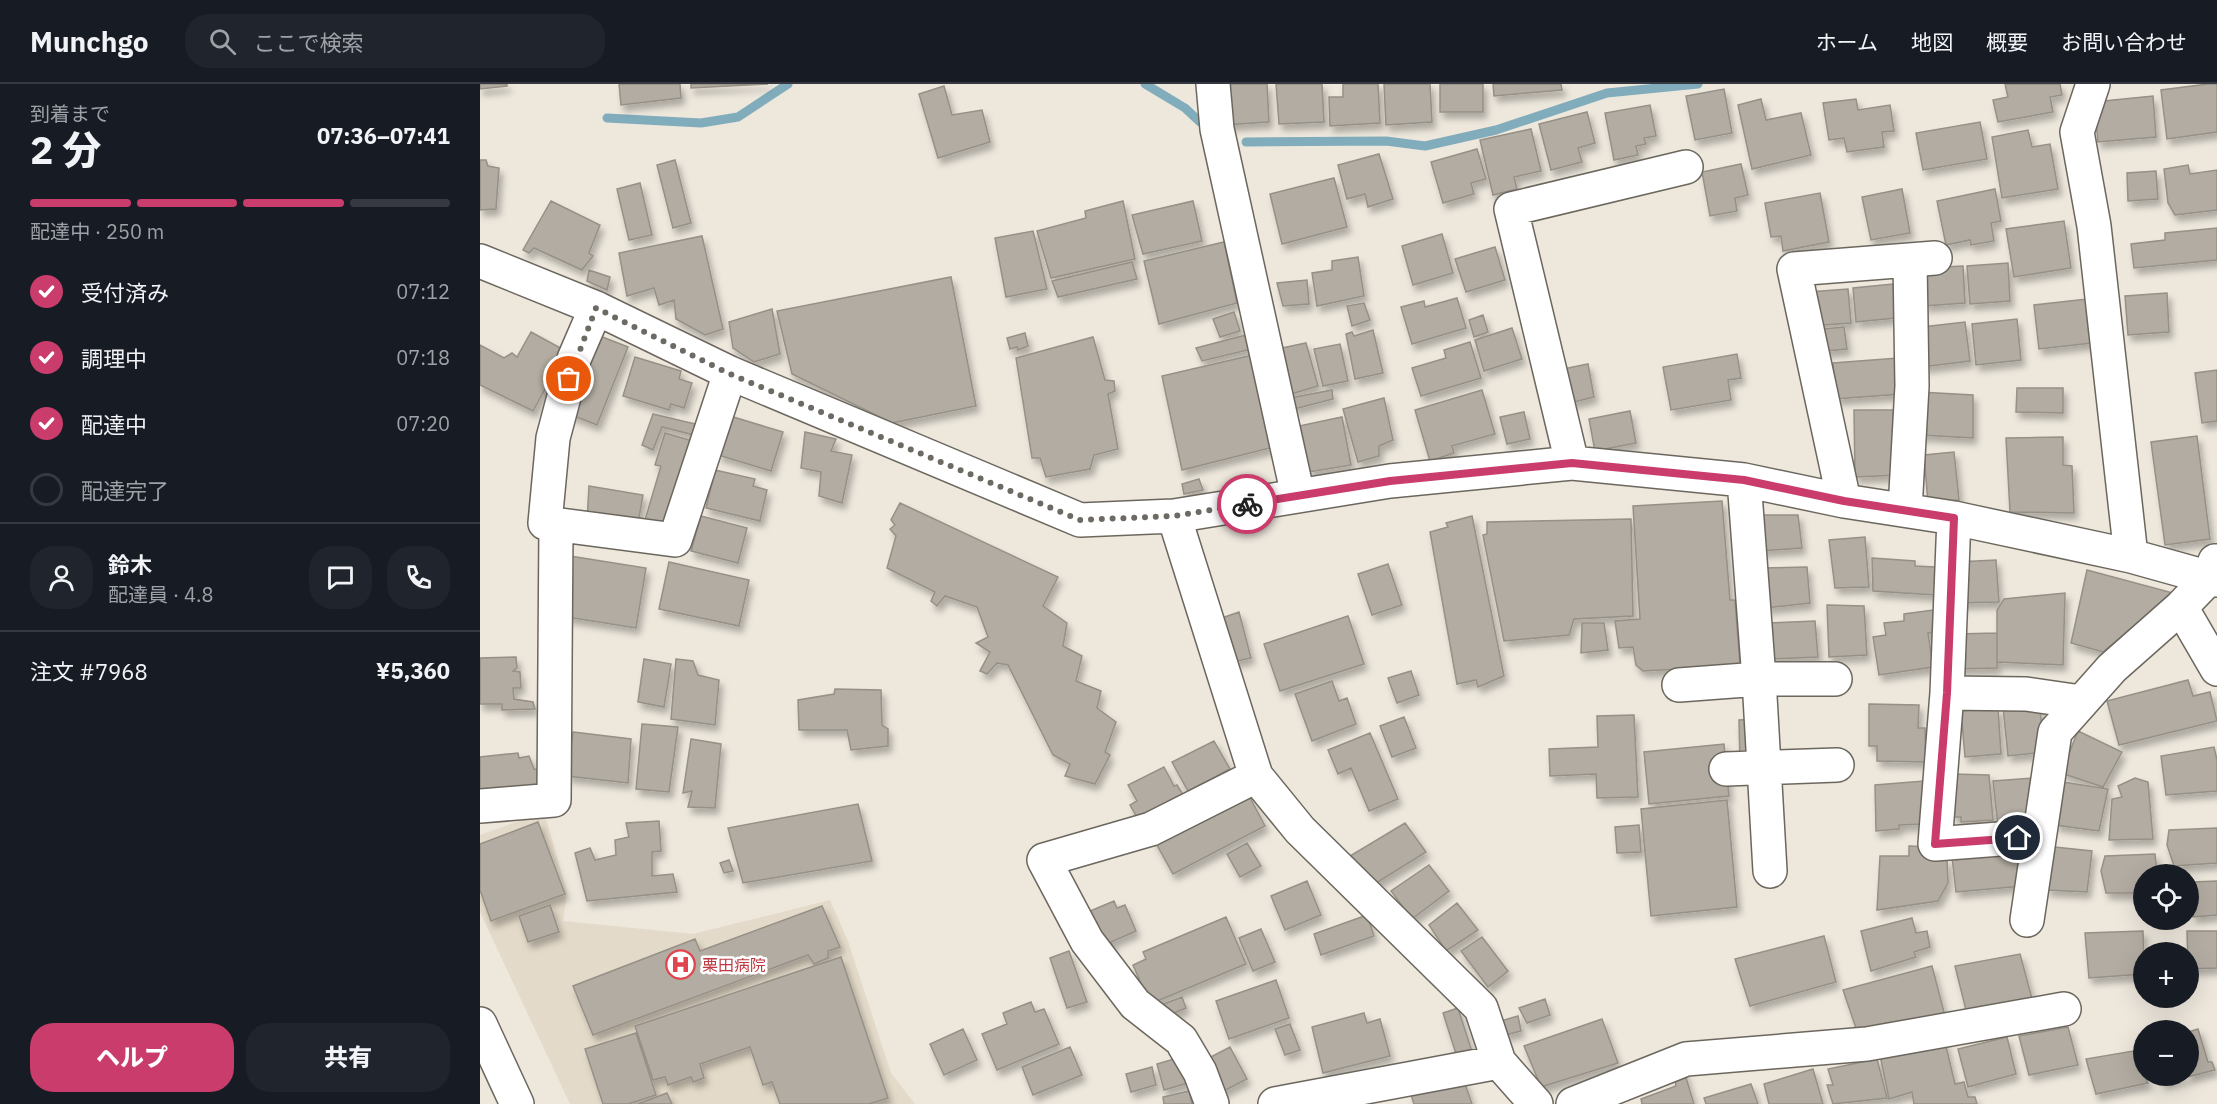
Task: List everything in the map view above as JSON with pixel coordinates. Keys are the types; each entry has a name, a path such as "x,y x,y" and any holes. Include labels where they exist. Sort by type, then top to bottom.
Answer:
{"street":[{"path":"1213,84 1217,129 1298,496"},
{"path":"2093,84 2078,132 2094,226 2131,556"},
{"path":"1572,463 1511,209 1686,167"},
{"path":"1844,501 1794,269 1922,259 1905,510"},
{"path":"480,261 596,308 730,374 1080,520 1174,516 1390,481 1572,463 1744,480 1844,501 1954,518 2215,572"},
{"path":"596,308 574,359 553,438 545,523 675,540 730,374"},
{"path":"1744,480 1760,679 1770,872"},
{"path":"1174,516 1256,776 1300,830 1481,1008 1499,1062 1536,1104"},
{"path":"1954,518 1947,693 1935,844 2039,836"},
{"path":"480,807 554,800 556,525"},
{"path":"2027,920 2055,732 2112,668 2181,607 2215,572"},
{"path":"2181,607 2217,669"},
{"path":"1679,685 1760,679 1835,679"},
{"path":"1947,693 2026,694 2081,702"},
{"path":"1726,769 1764,765 1837,765"},
{"path":"1212,1104 1200,1072 1181,1040 1135,1004 1087,941 1044,860 1151,829 1256,776"},
{"path":"1573,1104 1686,1059 1867,1044 2064,1009"},
{"path":"480,1024 517,1104"},
{"path":"1275,1104 1499,1062"}],"shaded area":[{"name":"栗田病院","path":"544,812 567,892 563,921 693,934 830,900 848,941 891,1073 915,1104 570,1104 480,912 480,835"}],"building":[{"path":"480,84 507,84 507,86 480,89"},
{"path":"619,84 680,84 681,98 621,105"},
{"path":"691,84 768,84 691,88"},
{"path":"1221,84 1267,84 1269,122 1223,125"},
{"path":"1276,84 1322,84 1324,122 1279,124"},
{"path":"1343,84 1378,84 1380,123 1330,126 1329,97 1343,97"},
{"path":"1384,84 1430,84 1432,122 1386,125"},
{"path":"1440,84 1483,84 1483,112 1440,112"},
{"path":"1493,84 1561,84 1562,90 1494,96"},
{"path":"2005,84 2060,84 2062,95 2050,97 2053,112 1998,122 1993,100 2008,97"},
{"path":"2217,84 2217,132 2167,139 2161,90"},
{"path":"944,86 952,115 982,110 990,142 938,158 919,94"},
{"path":"1724,89 1732,133 1695,140 1686,96"},
{"path":"2153,96 2156,137 2098,142 2094,102"},
{"path":"1761,99 1766,120 1801,113 1811,155 1752,169 1738,105"},
{"path":"1856,99 1858,110 1890,105 1894,131 1882,132 1884,147 1847,152 1844,138 1829,140 1823,103"},
{"path":"1650,105 1656,136 1644,138 1646,144 1636,146 1638,155 1614,160 1605,113"},
{"path":"1587,112 1595,143 1578,148 1582,162 1551,170 1539,124"},
{"path":"1980,122 1987,159 1923,170 1916,133"},
{"path":"1531,129 1541,171 1514,177 1517,189 1493,195 1480,140"},
{"path":"2028,130 2032,147 2050,144 2058,189 2002,198 1992,137"},
{"path":"1477,149 1486,179 1471,183 1474,194 1443,203 1431,162"},
{"path":"1379,154 1393,199 1368,207 1365,194 1347,199 1338,165"},
{"path":"480,160 486,160 488,166 499,168 496,209 480,210"},
{"path":"675,160 691,223 673,228 657,165"},
{"path":"1741,164 1748,195 1735,198 1737,211 1710,216 1702,172"},
{"path":"2188,165 2190,174 2217,170 2217,210 2175,215 2168,203 2164,169"},
{"path":"2156,171 2158,199 2128,201 2127,173"},
{"path":"1334,178 1347,227 1282,244 1270,194"},
{"path":"640,183 652,235 629,240 617,189"},
{"path":"1902,189 1910,233 1871,240 1862,197"},
{"path":"1995,189 2001,221 1991,223 1994,241 1971,245 1970,240 1946,245 1937,201"},
{"path":"1820,193 1829,242 1783,251 1781,236 1771,237 1765,203"},
{"path":"551,201 600,225 589,253 593,256 582,270 534,248 529,253 523,250"},
{"path":"1123,201 1135,259 1051,278 1037,231 1086,218 1085,211"},
{"path":"1193,201 1202,241 1143,254 1132,215"},
{"path":"2064,221 2071,268 2014,277 2006,229"},
{"path":"2217,228 2217,260 2134,268 2131,244 2165,240 2165,233"},
{"path":"1033,231 1047,289 1006,297 995,238"},
{"path":"1442,234 1453,273 1413,285 1402,246"},
{"path":"702,236 723,329 705,335 676,319 674,300 659,305 654,288 627,296 619,253"},
{"path":"1224,242 1237,303 1159,324 1144,261"},
{"path":"1495,247 1505,280 1466,292 1455,259"},
{"path":"1358,257 1364,296 1317,306 1312,273 1332,270 1332,261"},
{"path":"1132,262 1137,279 1058,297 1052,281"},
{"path":"2008,263 2010,301 1970,304 1967,266"},
{"path":"1963,266 1965,303 1924,306 1922,268"},
{"path":"589,270 610,277 607,290 587,281"},
{"path":"951,277 976,406 892,423 792,374 777,311"},
{"path":"1307,280 1309,304 1283,306 1277,283"},
{"path":"1893,284 1896,318 1856,322 1853,288"},
{"path":"1848,289 1851,323 1811,326 1808,292"},
{"path":"2167,293 2169,332 2128,335 2125,296"},
{"path":"1457,298 1466,328 1412,344 1401,307 1424,301 1425,307"},
{"path":"2087,299 2092,343 2039,349 2034,305"},
{"path":"1364,303 1370,320 1352,326 1347,306"},
{"path":"772,309 780,354 754,362 733,348 729,322"},
{"path":"1234,312 1240,331 1220,337 1213,319"},
{"path":"1483,315 1488,332 1474,337 1469,320"},
{"path":"2017,319 2021,360 1976,365 1972,324"},
{"path":"1965,322 1970,361 1922,367 1922,327"},
{"path":"1844,327 1847,349 1816,352 1813,330"},
{"path":"1512,328 1522,359 1484,371 1475,340"},
{"path":"1373,330 1383,373 1355,379 1346,334 1352,332 1354,336"},
{"path":"531,332 566,351 533,411 480,385 480,345 504,358 512,353 517,357"},
{"path":"1025,333 1028,346 1018,350 1017,347 1010,349 1007,338"},
{"path":"1246,335 1252,349 1202,361 1196,348"},
{"path":"600,336 628,347 597,425 569,414"},
{"path":"1093,337 1105,380 1114,381 1115,391 1108,394 1118,449 1094,455 1090,469 1046,477 1040,458 1032,458 1016,358"},
{"path":"1470,342 1481,378 1421,396 1412,368 1446,358 1444,350"},
{"path":"1306,343 1318,386 1288,395 1277,349"},
{"path":"1340,344 1348,381 1323,386 1314,349"},
{"path":"1737,354 1741,378 1728,380 1731,400 1671,410 1663,367"},
{"path":"1253,355 1270,448 1182,470 1162,376"},
{"path":"635,357 681,371 679,379 692,383 684,408 671,404 669,410 623,396"},
{"path":"1898,358 1901,394 1835,399 1833,363"},
{"path":"1588,364 1594,397 1570,403 1563,369"},
{"path":"2217,370 2217,421 2202,423 2195,373"},
{"path":"2017,388 2063,388 2063,413 2016,412"},
{"path":"1332,390 1333,399 1294,409 1290,398"},
{"path":"1482,390 1495,434 1452,446 1454,453 1430,461 1415,410"},
{"path":"1919,392 1973,395 1973,438 1920,435"},
{"path":"1384,398 1393,440 1379,446 1379,456 1358,462 1343,409"},
{"path":"1854,410 1899,410 1901,475 1855,477"},
{"path":"1630,411 1636,443 1595,451 1589,419"},
{"path":"1524,412 1530,439 1507,444 1500,417"},
{"path":"653,414 704,426 702,437 662,427 653,450 642,445"},
{"path":"730,416 783,432 771,471 718,455"},
{"path":"1342,417 1351,465 1309,472 1299,426"},
{"path":"805,432 836,439 831,451 852,455 842,503 819,496 821,472 801,468"},
{"path":"665,433 703,444 671,528 645,520 661,466 655,465"},
{"path":"2197,436 2210,539 2165,545 2151,442"},
{"path":"2063,437 2063,465 2072,466 2074,513 2010,512 2006,438"},
{"path":"1954,452 1959,500 1928,503 1924,455"},
{"path":"715,470 755,479 753,486 767,490 760,521 706,508"},
{"path":"1199,479 1203,490 1184,494 1182,484"},
{"path":"589,486 643,495 637,529 587,522"},
{"path":"1722,501 1730,600 1735,600 1740,666 1643,671 1636,665 1633,647 1619,648 1615,621 1640,619 1633,506"},
{"path":"900,503 1058,577 1043,606 1067,623 1063,646 1082,656 1076,681 1101,691 1097,708 1116,722 1105,752 1110,755 1095,784 1065,776 1070,764 1053,755 1008,665 997,663 987,674 980,671 990,652 976,643 988,637 977,607 945,596 937,606 931,601 935,592 887,568 896,536 890,529 895,525 891,520"},
{"path":"1755,515 1798,515 1802,548 1760,551"},
{"path":"701,516 747,528 738,563 691,551"},
{"path":"1472,516 1504,676 1478,687 1476,680 1457,684 1430,532 1448,527 1446,523"},
{"path":"1631,519 1633,616 1574,619 1569,635 1504,641 1483,535 1487,534 1487,522"},
{"path":"1865,537 1869,587 1835,588 1829,540"},
{"path":"570,556 646,568 636,628 560,616"},
{"path":"1872,558 1915,561 1915,566 1935,567 1935,595 1873,591"},
{"path":"1996,560 1999,602 1958,603 1956,562"},
{"path":"669,562 749,580 739,626 659,609"},
{"path":"1388,564 1402,605 1372,615 1358,574"},
{"path":"1807,567 1810,603 1766,608 1762,568"},
{"path":"2087,570 2173,593 2103,652 2071,643"},
{"path":"2065,593 2063,665 1997,662 1997,610 2004,599"},
{"path":"1827,605 1864,606 1867,655 1829,657"},
{"path":"1933,610 1936,632 1928,633 1933,667 1879,675 1873,637 1886,635 1884,623 1904,621 1904,614"},
{"path":"1239,612 1251,658 1233,662 1216,620"},
{"path":"1348,616 1364,664 1280,691 1264,644"},
{"path":"1815,621 1818,657 1771,659 1769,623"},
{"path":"1582,623 1604,623 1608,650 1581,653"},
{"path":"1997,633 1997,668 1957,669 1956,634"},
{"path":"516,657 517,668 513,671 520,672 521,688 513,688 514,699 533,702 535,709 502,710 502,704 480,704 480,658"},
{"path":"644,659 671,664 664,707 638,702"},
{"path":"676,659 693,661 698,675 719,680 715,725 671,719"},
{"path":"1411,671 1419,695 1397,703 1388,678"},
{"path":"2188,680 2193,696 2210,692 2217,721 2119,745 2107,701"},
{"path":"1332,681 1339,701 1347,698 1356,724 1312,741 1295,694"},
{"path":"835,689 881,690 882,725 888,729 888,746 851,750 847,730 799,730 798,700 834,694"},
{"path":"2039,703 2045,752 2008,756 2003,707"},
{"path":"1869,704 1919,705 1918,728 1925,728 1926,762 1877,761 1877,746 1869,746"},
{"path":"1998,708 2001,754 1965,757 1961,711"},
{"path":"1634,715 1638,797 1597,798 1596,774 1550,776 1549,749 1598,747 1597,716"},
{"path":"1404,717 1416,748 1392,757 1380,726"},
{"path":"1756,719 1758,763 1740,764 1739,720"},
{"path":"642,724 678,727 669,792 636,789"},
{"path":"2078,731 2122,752 2103,787 2061,773"},
{"path":"573,732 631,739 628,783 567,776"},
{"path":"1370,733 1398,799 1369,811 1351,768 1338,774 1328,750"},
{"path":"691,739 721,744 715,808 688,807 692,791 683,793"},
{"path":"1214,741 1230,769 1188,791 1172,762"},
{"path":"1724,744 1729,796 1649,804 1644,752"},
{"path":"2214,747 2217,760 2217,791 2166,795 2161,756"},
{"path":"518,753 519,758 529,756 534,769 542,770 540,794 480,798 480,757"},
{"path":"1164,767 1174,786 1177,785 1185,798 1139,821 1130,805 1137,801 1128,785"},
{"path":"1951,774 1989,775 1993,820 1961,822 1961,817 1953,817"},
{"path":"2033,778 2035,824 1998,826 1993,781"},
{"path":"2135,778 2148,782 2153,839 2109,840 2112,799 2122,797 2118,786"},
{"path":"1924,781 1925,824 1899,825 1899,829 1876,831 1875,785"},
{"path":"2063,782 2108,789 2099,831 2055,825"},
{"path":"1246,790 1265,826 1173,874 1153,838"},
{"path":"1727,800 1737,907 1651,916 1641,809"},
{"path":"858,804 872,861 743,883 728,828"},
{"path":"659,821 661,851 652,852 652,876 673,874 677,892 587,901 575,853 590,848 595,860 616,855 615,840 629,837 626,823"},
{"path":"538,822 565,894 491,921 480,890 480,844"},
{"path":"1405,823 1426,852 1370,887 1350,856"},
{"path":"1639,825 1641,852 1617,853 1615,827"},
{"path":"2217,828 2217,863 2173,864 2167,845 2169,830"},
{"path":"1247,843 1261,866 1240,877 1227,854"},
{"path":"2019,843 2023,886 1956,892 1951,848"},
{"path":"1909,846 1930,847 1936,860 1947,860 1948,883 1938,901 1877,910 1880,856 1909,856"},
{"path":"2045,846 2092,851 2087,892 2047,890"},
{"path":"2155,854 2156,864 2133,864 2133,893 2106,893 2101,871 2105,856"},
{"path":"729,860 733,871 724,873 720,863"},
{"path":"1429,865 1449,891 1412,919 1391,891"},
{"path":"1307,881 1321,915 1285,930 1271,896"},
{"path":"2217,881 2217,915 2199,916 2199,882"},
{"path":"1114,901 1117,908 1125,905 1136,931 1111,942 1113,946 1104,949 1088,912"},
{"path":"1457,903 1478,930 1446,951 1429,925"},
{"path":"550,905 559,932 528,942 519,916"},
{"path":"822,906 840,947 828,951 828,958 814,964 808,955 593,1035 573,986 695,939 700,951"},
{"path":"1367,915 1374,936 1321,955 1314,934"},
{"path":"1226,917 1246,964 1150,1004 1133,965 1146,959 1143,952"},
{"path":"1912,918 1916,933 1927,931 1930,947 1914,952 1916,957 1871,971 1861,931"},
{"path":"1261,929 1275,962 1253,971 1239,938"},
{"path":"2143,931 2143,942 2133,942 2133,975 2089,978 2085,933"},
{"path":"2187,931 2217,931 2217,968 2199,969 2199,942 2187,942"},
{"path":"1824,936 1836,982 1750,1006 1735,959"},
{"path":"1482,937 1508,971 1488,987 1461,951"},
{"path":"1069,951 1087,1002 1067,1008 1050,958"},
{"path":"2020,954 2034,1006 1969,1022 1955,966"},
{"path":"841,957 888,1098 869,1104 780,1104 772,1082 763,1085 750,1047 700,1064 704,1078 693,1082 691,1077 668,1085 665,1077 653,1080 635,1026"},
{"path":"1932,966 1945,1016 1859,1037 1843,990"},
{"path":"1276,980 1289,1018 1229,1039 1216,1001"},
{"path":"1182,997 1186,1008 1165,1017 1161,1005"},
{"path":"1545,999 1550,1015 1527,1023 1519,1008"},
{"path":"1031,1002 1035,1012 1044,1009 1059,1044 997,1070 982,1034 1007,1024 1003,1013"},
{"path":"1458,1008 1473,1055 1458,1060 1443,1013"},
{"path":"1364,1013 1367,1023 1380,1019 1390,1056 1323,1073 1312,1027"},
{"path":"1518,1016 1521,1031 1505,1035 1501,1021"},
{"path":"1602,1019 1618,1063 1541,1087 1524,1046"},
{"path":"1290,1024 1300,1050 1285,1055 1275,1029"},
{"path":"2068,1027 2078,1065 2029,1075 2019,1036"},
{"path":"963,1029 977,1060 944,1075 930,1044"},
{"path":"2199,1032 2208,1062 2212,1062 2215,1070 2199,1074"},
{"path":"636,1033 656,1095 628,1104 603,1104 585,1049"},
{"path":"2007,1037 2016,1074 1968,1087 1958,1049"},
{"path":"1945,1042 1955,1084 1964,1082 1968,1097 1975,1097 1977,1104 1914,1104 1912,1092 1889,1099 1880,1055"},
{"path":"1070,1047 1082,1075 1033,1095 1022,1067"},
{"path":"1230,1047 1247,1079 1218,1094 1201,1062"},
{"path":"2133,1051 2134,1086 2096,1094 2086,1059"},
{"path":"1181,1057 1188,1083 1164,1090 1157,1064"},
{"path":"1877,1059 1887,1098 1833,1104 1827,1085 1833,1085 1828,1069"},
{"path":"1152,1067 1156,1085 1131,1092 1126,1074"},
{"path":"1813,1069 1823,1104 1769,1104 1764,1084"},
{"path":"1684,1071 1694,1104 1642,1104 1641,1099 1676,1086 1674,1074"},
{"path":"1464,1081 1472,1104 1414,1104 1411,1095"},
{"path":"1751,1084 1758,1104 1706,1104 1704,1098"},
{"path":"1189,1091 1192,1104 1164,1104 1163,1097"},
{"path":"667,1093 672,1104 638,1104"}],"waterway":[{"path":"607,118 701,123 738,117 788,84"},
{"path":"1145,84 1185,108 1200,122"},
{"path":"1246,142 1386,141 1425,146 1496,130 1607,93 1698,84"}],"way so far":[{"path":"569,379 574,359 596,308 730,374 1080,520 1174,516 1247,504"}],"place":[{"name":"栗田病院","path":"681,965"}],"route":[{"path":"1247,504 1390,481 1572,463 1744,480 1844,501 1954,518 1947,693 1935,844 2018,838"}]}
